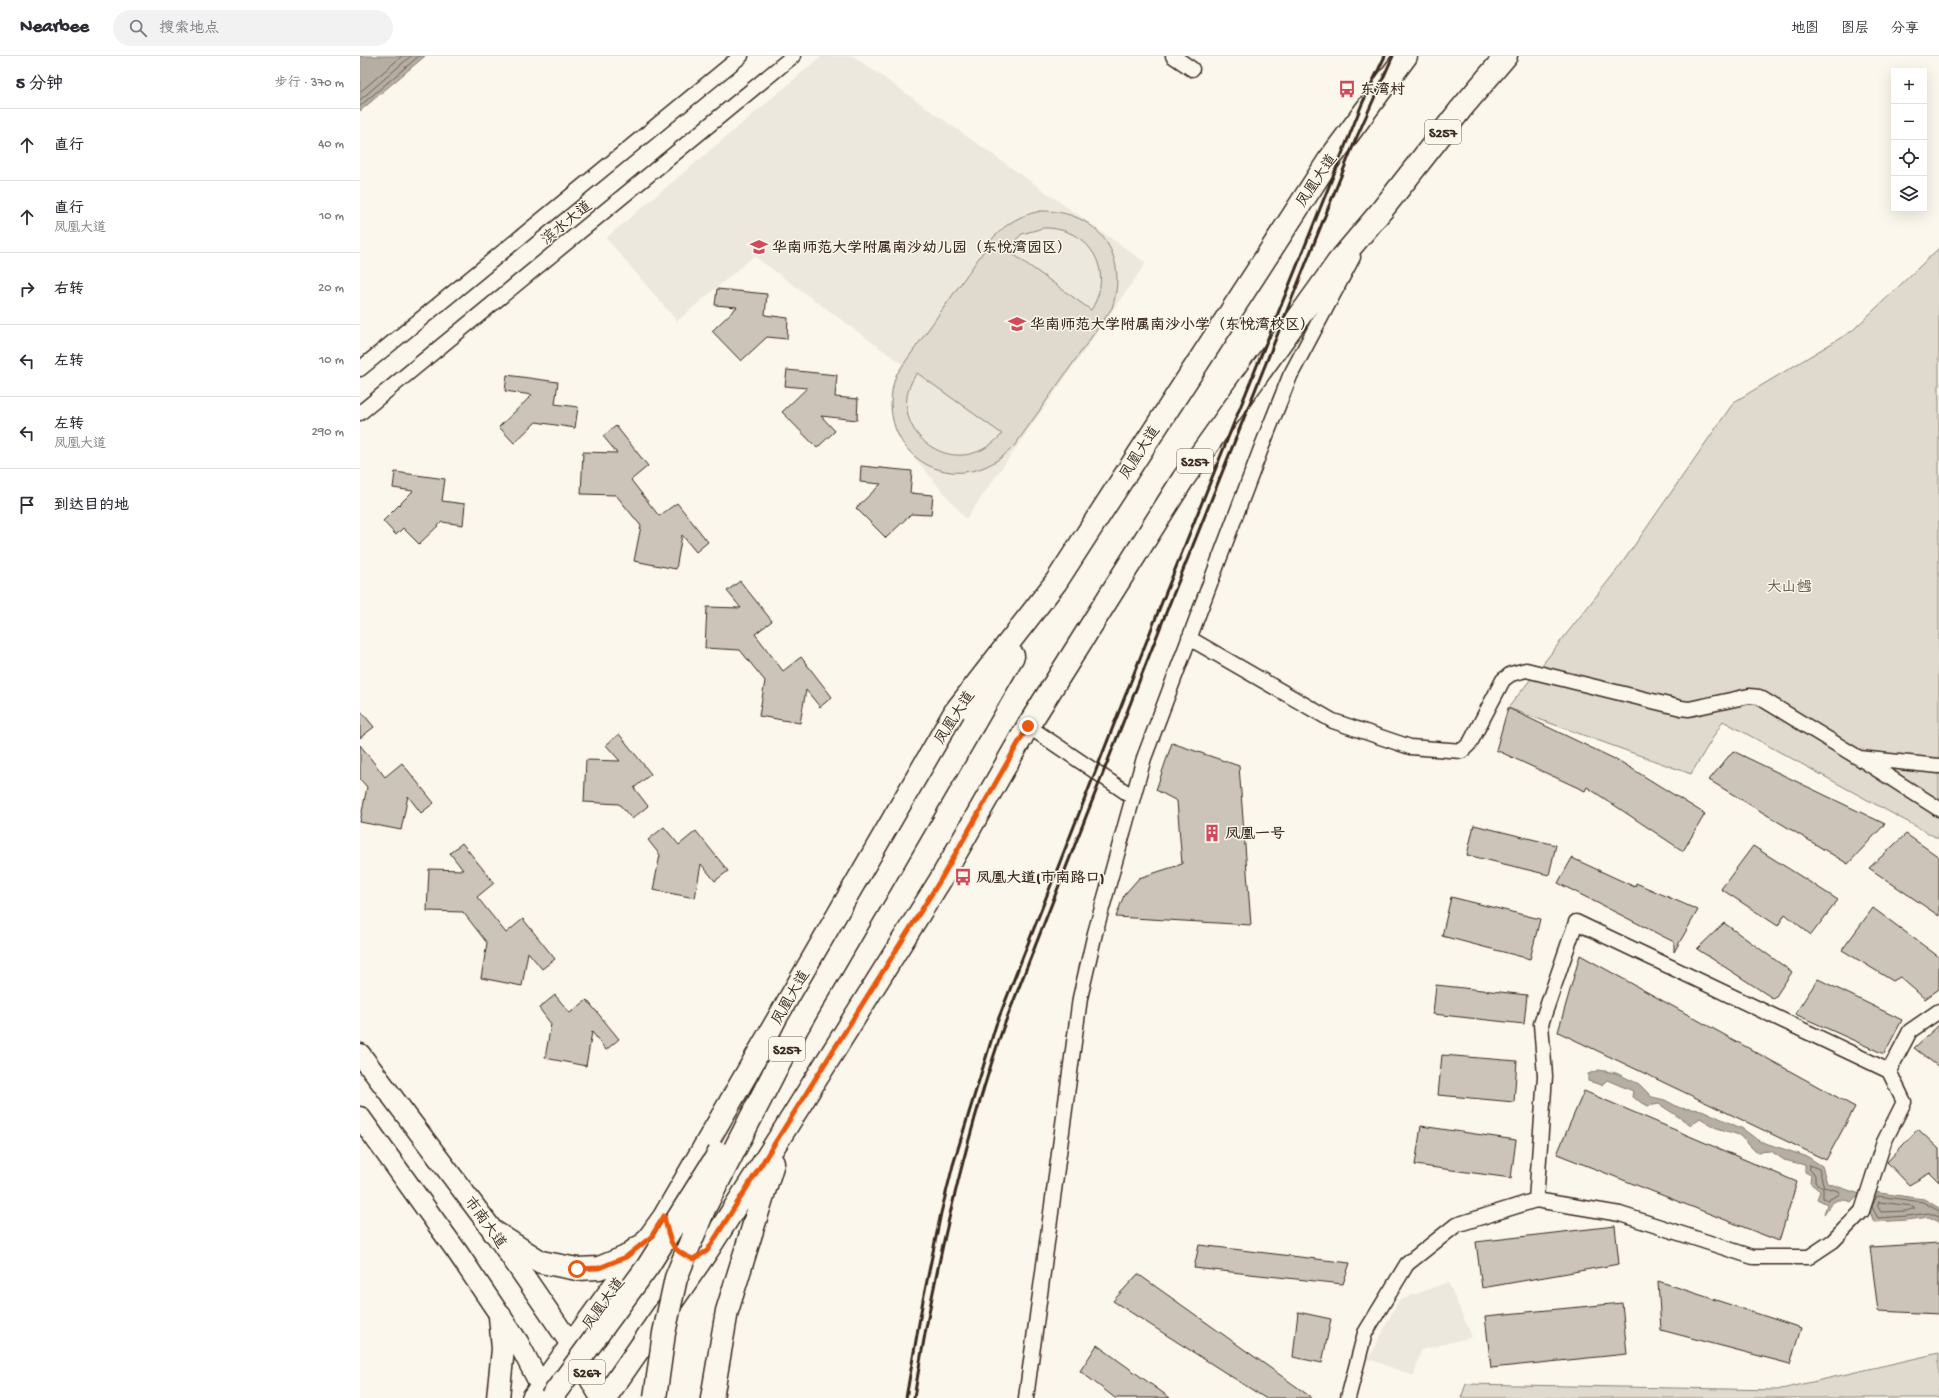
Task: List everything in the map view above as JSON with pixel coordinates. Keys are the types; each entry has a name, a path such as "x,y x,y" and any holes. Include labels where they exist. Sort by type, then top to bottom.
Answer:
{"main road":[{"name":"凤凰大道","path":"544,1395 572,1346 651,1237 664,1216 955,712 1056,582 1329,160 1406,56"},
{"name":"S257","path":"603,1398 707,1251 783,1132 941,879 1028,726 1183,479 1339,261 1382,210 1461,109 1506,56"},
{"name":"S257","path":"655,1398 664,1333 676,1278 704,1209 797,1028 1056,582"},
{"path":"360,1117 458,1253 518,1342 544,1395 648,1266 797,1028"},
{"name":"市南大道","path":"360,1054 494,1232 572,1346 603,1398"},
{"path":"712,1398 727,1311 752,1227 783,1132"},
{"path":"664,1216 670,1243 681,1254 693,1259 707,1251"},
{"path":"494,1232 541,1262 577,1269 599,1268 626,1257 651,1237"},
{"path":"498,1398 503,1349 500,1316"}],"street":[{"name":"滨水大道","path":"360,369 741,56"},
{"name":"滨水大道","path":"360,413 793,56"},
{"path":"1173,56 1192,69"},
{"path":"1026,1398 1067,1084 1080,998 1095,933 1144,758 1290,376 1358,246 1382,210"},
{"path":"1189,638 1333,721 1410,747 1462,750 1470,743 1503,680 1511,674 1526,670 1689,709 1749,696 1759,697 1939,809"},
{"path":"1028,726 1133,798"},
{"path":"1859,758 1939,766"},
{"path":"1348,1398 1366,1333 1407,1264 1456,1225 1536,1200 1620,1214 1753,1257 1809,1257 1833,1241 1862,1211 1884,1142 1904,1102 1889,1071 1576,922 1541,1024 1545,1076 1536,1200"},
{"path":"1889,1071 1910,1031 1939,1011"}],"shaded area":[{"name":"华南师范大学附属南沙小学（东悦湾校区）","path":"822,56 853,56 1146,263 966,519 903,444 896,432 890,404 891,389 902,364 754,256 677,321 606,238"},
{"path":"1448,1282 1472,1337 1421,1350 1414,1376 1369,1359 1398,1301"}],"green space":[{"path":"1041,211 1061,213 1078,218 1093,227 1104,239 1112,253 1116,270 1116,288 1112,308 1015,445 993,463 969,471 946,471 924,463 907,449 895,428 891,404 896,375 993,238 1014,220","holes":["1043,228 1059,230 1073,235 1085,243 1094,254 1099,266 1101,280 1098,295 1091,310 1006,249 1022,234","917,373 1002,434 983,449 963,455 944,453 927,444 914,430 907,412 908,393"]},
{"name":"大山乸","path":"1939,248 1939,839 1723,721 1691,774 1508,708 1620,566 1734,402 1852,331"},
{"path":"1939,1353 1939,1398 1461,1398 1466,1384 1777,1390"}],"water":[{"path":"360,56 425,56 360,111"},
{"path":"1599,1070 1616,1073 1639,1084 1652,1097 1665,1100 1680,1108 1702,1110 1743,1129 1759,1141 1808,1157 1822,1166 1827,1183 1860,1194 1852,1202 1842,1200 1835,1201 1824,1214 1827,1204 1817,1199 1820,1191 1810,1183 1811,1175 1805,1172 1805,1165 1784,1160 1771,1151 1756,1152 1739,1135 1717,1128 1700,1118 1691,1125 1659,1104 1648,1106 1632,1097 1633,1091 1607,1080 1602,1085 1588,1081 1588,1074"},
{"path":"1873,1192 1924,1199 1939,1208 1939,1222 1929,1217 1874,1222 1868,1207"}],"building":[{"path":"717,289 767,294 765,315 788,318 787,339 767,337 741,361 712,331 737,307 715,305"},
{"path":"787,370 837,375 835,397 858,399 857,420 821,416 835,431 817,448 782,412 807,388 785,386"},
{"path":"507,375 558,382 555,404 578,407 575,428 536,422 514,443 499,427 532,395 505,391"},
{"path":"616,426 648,466 631,480 659,516 677,503 708,542 696,552 682,535 676,569 634,561 641,526 616,495 581,494 583,452 617,453 603,436"},
{"path":"861,466 912,471 910,493 933,495 931,515 911,514 886,538 856,508 881,484 860,482"},
{"path":"395,472 445,479 442,501 465,504 463,525 442,522 419,544 403,528 396,535 383,521 413,491 393,488"},
{"path":"740,581 772,621 755,634 783,671 801,657 832,697 820,707 806,690 800,723 759,716 765,681 740,650 705,648 707,607 741,608 727,591"},
{"path":"1508,708 1621,762 1705,814 1683,851 1587,787 1585,791 1496,750"},
{"path":"360,710 374,727 360,738"},
{"path":"619,734 651,774 634,788 648,806 632,819 619,804 584,802 586,760 620,761 606,745"},
{"name":"凤凰一号","path":"1172,743 1239,766 1251,925 1116,917 1124,895 1139,878 1182,864 1177,801 1156,790"},
{"path":"360,745 385,777 402,763 434,803 421,813 408,796 401,830 360,822 367,787 360,779"},
{"path":"1733,751 1885,824 1848,864 1709,780"},
{"path":"1474,825 1556,845 1549,875 1467,855"},
{"path":"664,827 679,845 696,831 728,871 715,881 701,864 695,898 653,890 660,855 648,840"},
{"path":"1906,834 1939,857 1939,916 1869,868"},
{"path":"462,843 494,883 477,897 506,933 523,919 555,959 542,969 528,952 522,986 481,978 487,943 463,912 427,911 429,869 463,870 450,853"},
{"path":"1753,846 1838,900 1811,935 1785,914 1778,926 1721,889"},
{"path":"1572,858 1635,887 1636,883 1698,910 1674,952 1674,942 1558,883"},
{"path":"1451,897 1540,919 1530,959 1442,936"},
{"path":"1873,908 1939,957 1939,989 1925,999 1900,977 1893,981 1842,950"},
{"path":"1724,923 1792,972 1774,999 1697,949"},
{"path":"1580,955 1855,1107 1826,1160 1558,1032"},
{"path":"1818,979 1902,1020 1884,1054 1795,1014"},
{"path":"1436,985 1527,995 1524,1024 1433,1014"},
{"path":"555,995 570,1013 587,1000 619,1039 606,1050 592,1032 586,1066 545,1058 551,1024 539,1008"},
{"path":"1939,1025 1939,1067 1914,1048"},
{"path":"1442,1055 1517,1061 1514,1102 1438,1095"},
{"path":"1584,1091 1797,1182 1779,1241 1557,1154"},
{"path":"1421,1126 1516,1140 1511,1178 1415,1165"},
{"path":"1918,1129 1939,1149 1939,1182 1930,1173 1909,1185 1887,1162"},
{"path":"1615,1226 1619,1264 1482,1288 1476,1242"},
{"path":"1939,1243 1939,1314 1878,1311 1870,1247"},
{"path":"1199,1245 1350,1263 1343,1284 1194,1268"},
{"path":"1138,1274 1312,1398 1265,1398 1113,1301"},
{"path":"1658,1281 1801,1328 1790,1364 1661,1330"},
{"path":"1622,1303 1627,1354 1491,1368 1485,1316"},
{"path":"1298,1312 1331,1319 1322,1363 1293,1357"},
{"path":"1097,1345 1170,1398 1115,1398 1080,1371"}],"railway":[{"path":"906,1398 923,1300 941,1213 953,1165 996,1025 1162,602 1362,104 1385,56"},
{"path":"914,1398 940,1257 962,1165 988,1073 1003,1028 1171,600 1355,141 1393,56"}],"place":[{"name":"东湾村","path":"1347,89"},
{"name":"华南师范大学附属南沙幼儿园（东悦湾园区）","path":"759,247"},
{"name":"华南师范大学附属南沙小学（东悦湾校区）","path":"1017,324"},
{"name":"凤凰一号","path":"1212,833"},
{"name":"凤凰大道(市南路口)","path":"963,877"}],"route":[{"path":"577,1269 599,1268 626,1257 651,1237 664,1216 670,1243 681,1254 693,1259 707,1251 941,879 1028,726"}]}
